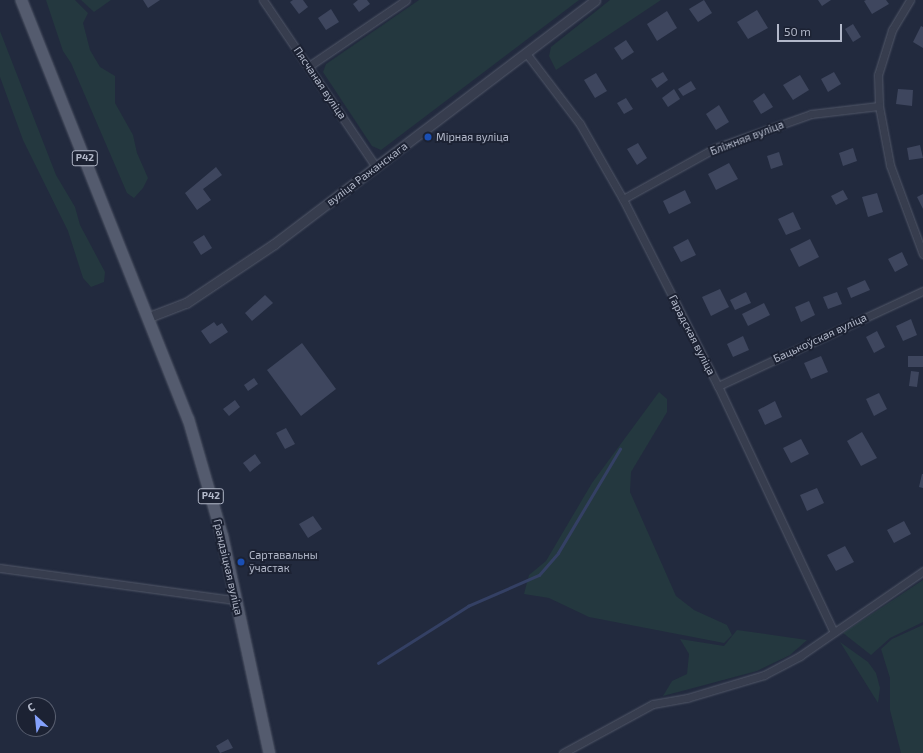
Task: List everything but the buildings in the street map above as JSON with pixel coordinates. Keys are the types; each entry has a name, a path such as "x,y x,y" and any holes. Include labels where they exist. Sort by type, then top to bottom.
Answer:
{"main road":[{"name":"Р42","path":"21,0 149,317"},
{"name":"Грандзіцкая вуліца","path":"149,317 192,432 222,536 269,753"}],"street":[{"name":"Пясчаная вуліца","path":"263,0 376,167"},
{"path":"309,66 406,0"},
{"name":"вуліца Ражанскага","path":"149,317 186,303 222,281 376,167 594,0"},
{"path":"910,0 892,30 878,76 879,106 890,165 923,254"},
{"name":"Гарадская вуліца","path":"526,53 580,124 623,199 718,386 834,632"},
{"name":"Бліжняя вуліца","path":"623,199 715,148 811,114 879,106"},
{"name":"Бацькоўская вуліца","path":"718,386 923,290"},
{"path":"0,568 235,600"},
{"path":"563,753 652,704 687,698 764,675 800,656 923,571"}],"shaded area":[{"path":"46,0 75,0 88,13 83,23 90,50 100,67 115,76 115,103 133,135 137,153 148,178 143,188 134,198 127,193 71,63 63,51"},
{"path":"81,0 111,0 94,12"},
{"path":"419,0 579,0 381,150 372,146 323,72 326,64"},
{"path":"610,0 661,0 556,70 549,56 551,47"},
{"path":"0,31 56,175 75,207 80,225 105,272 104,282 91,287 83,278 68,231 23,140 0,77"},
{"path":"659,392 667,399 667,412 631,472 630,492 676,596 694,610 727,625 732,635 724,643 589,617 549,598 524,594 529,575 546,561 592,483"},
{"path":"923,580 923,622 890,638 871,655 843,633"},
{"path":"923,625 923,753 901,753 890,710 890,678 881,649 892,639"},
{"path":"737,630 807,640 790,655 757,671 663,696 672,681 687,674 689,654 680,639 724,646"},
{"path":"840,642 868,662 876,673 880,688 878,703"}],"waterway":[{"path":"378,663 468,606 539,575 558,553 620,449"}],"place":[{"name":"Мірная вуліца","path":"428,137"},
{"name":"Сартавальны ўчастак","path":"241,562"}]}
